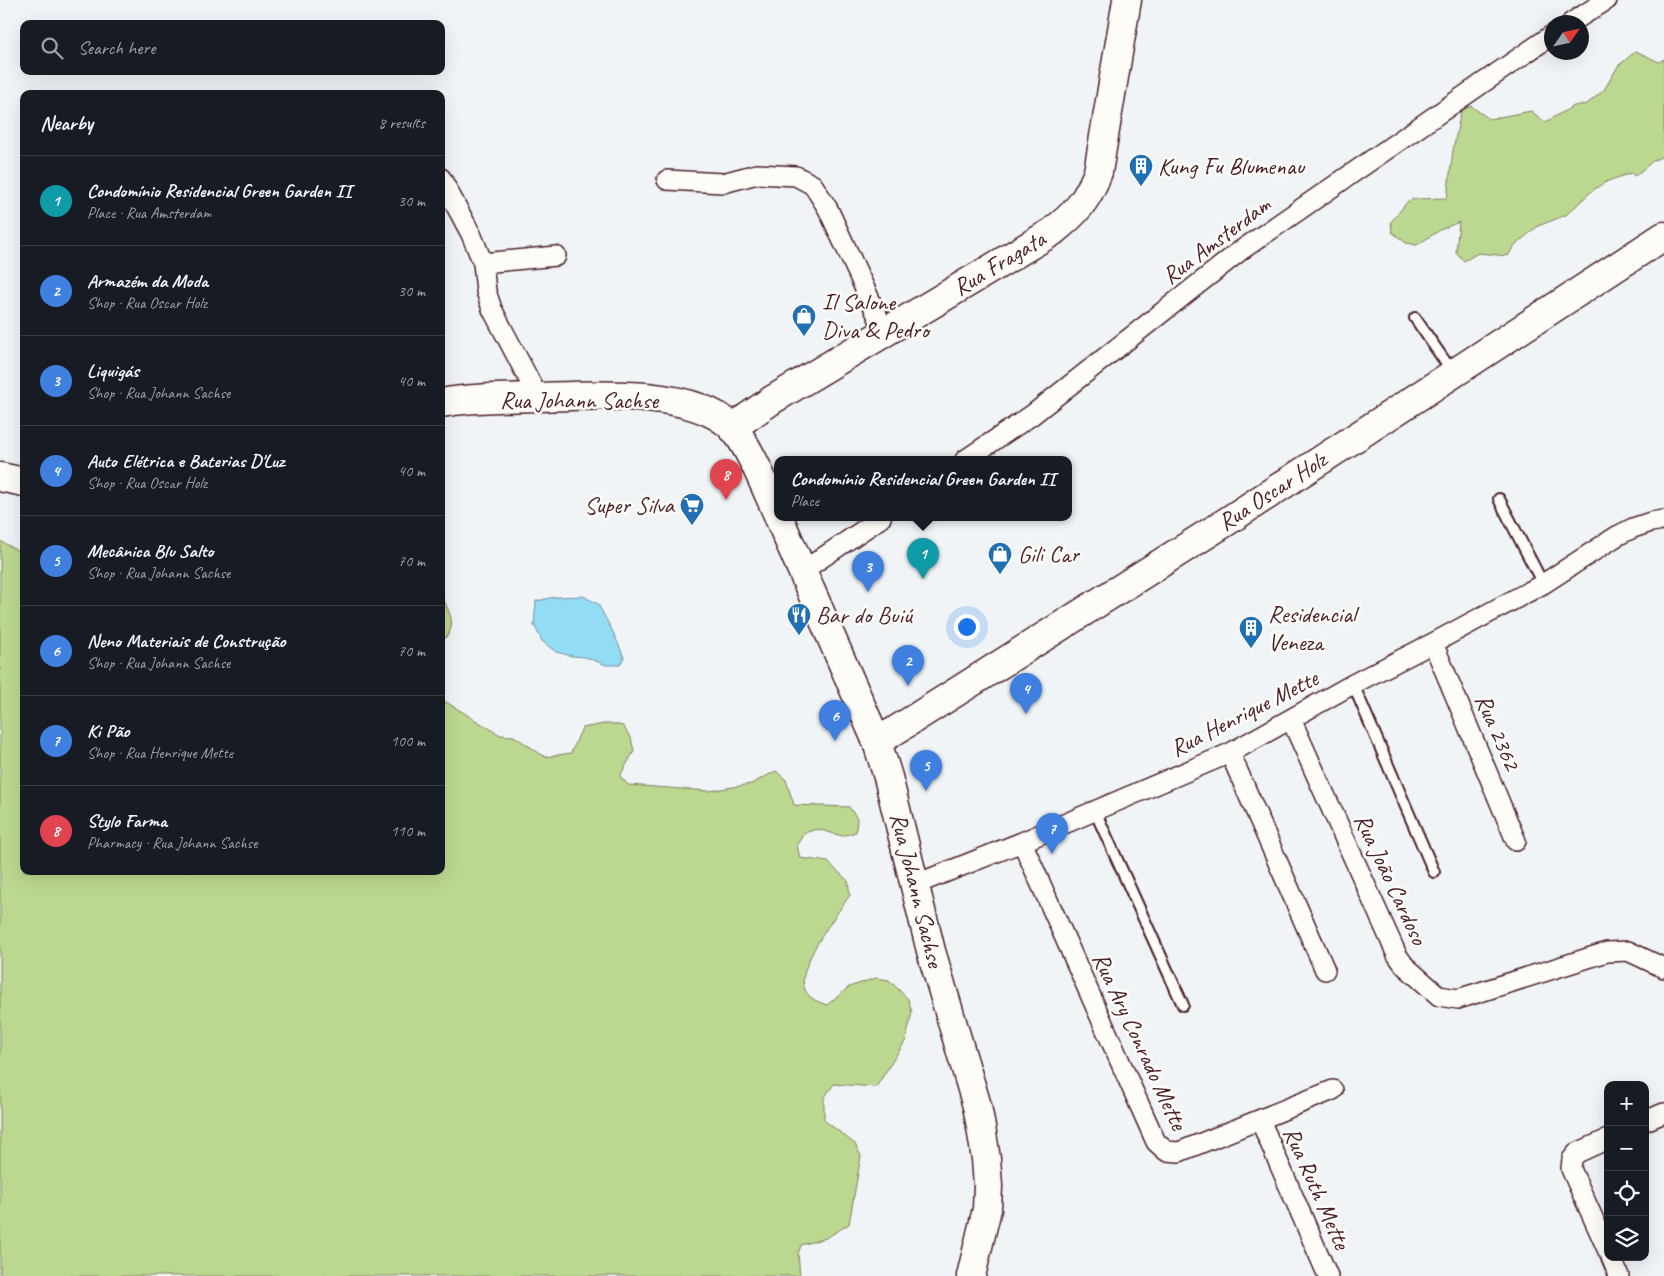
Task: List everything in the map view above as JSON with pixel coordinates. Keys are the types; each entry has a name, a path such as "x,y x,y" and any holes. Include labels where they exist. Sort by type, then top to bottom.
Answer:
{"street":[{"path":"1583,15 1608,0"},
{"name":"Rua Fragata","path":"732,428 772,400 1052,232 1070,218 1083,204 1098,172 1129,1"},
{"name":"Rua Amsterdam","path":"971,456 1032,414 1240,251 1544,41"},
{"path":"668,180 723,183 758,174 796,176 813,185 828,209 884,332"},
{"path":"445,185 471,234 483,263 486,291 492,309 538,397"},
{"name":"Rua Oscar Holz","path":"877,742 1217,527 1664,236"},
{"path":"483,263 556,256"},
{"name":"Rua Johann Sachse","path":"445,403 538,397 643,397 679,402 723,420 732,428 757,469 774,505"},
{"path":"0,477 20,481"},
{"name":"Rua Henrique Mette","path":"914,885 1022,842 1230,753 1353,684 1543,584 1617,536 1642,525 1664,520"},
{"name":"Rua Johann Sachse","path":"781,521 877,742 888,777 931,951 977,1106 986,1159 988,1186 987,1209 971,1276"},
{"path":"804,570 877,521"},
{"name":"Rua 2362","path":"1433,643 1516,841"},
{"name":"Rua João Cardoso","path":"1291,720 1396,955 1404,966 1439,996 1458,999 1607,952 1628,951 1664,968"},
{"path":"1230,753 1325,970"},
{"name":"Rua Ary Conrado Mette","path":"1022,842 1156,1142 1166,1151 1180,1152 1333,1090"},
{"path":"1649,1119 1664,1113"},
{"name":"Rua Ruth Mette","path":"1260,1120 1328,1276"},
{"path":"1604,1141 1577,1153 1572,1159 1571,1169 1604,1242"},
{"path":"1613,1261 1619,1276"}],"lane":[{"path":"1415,318 1454,374"},
{"path":"1499,499 1543,584"},
{"path":"1353,684 1434,872"},
{"path":"1095,811 1183,1005"}],"green space":[{"path":"1636,51 1659,62 1664,59 1664,156 1654,160 1635,176 1631,173 1608,181 1593,190 1566,215 1538,226 1514,246 1508,256 1478,253 1464,261 1456,252 1459,222 1440,230 1417,245 1406,243 1392,232 1391,222 1408,201 1447,198 1453,150 1461,111 1471,106 1489,119 1531,111 1545,122 1574,106 1587,104 1604,90 1618,66"},
{"path":"0,541 20,552 20,875 445,875 445,701 500,735 514,736 545,757 571,753 582,728 609,723 623,726 631,738 634,751 620,776 628,785 709,791 751,784 776,771 786,780 794,805 849,807 857,818 856,832 842,836 817,829 804,833 797,845 800,858 828,862 848,881 850,895 811,955 803,980 805,990 812,998 827,1005 849,987 876,978 889,980 908,999 912,1012 906,1040 876,1087 834,1084 824,1098 824,1120 855,1144 861,1156 849,1224 826,1238 801,1245 798,1254 800,1276 0,1276"},
{"path":"445,602 451,619 450,630 445,638"}],"water":[{"path":"583,596 598,604 624,657 620,665 606,665 585,657 556,652 542,641 534,625 536,601 555,597"}],"place":[{"name":"Kung Fu Blumenau","path":"1141,187"},
{"name":"Il Salone Diva & Pedro","path":"804,337"},
{"name":"Stylo Farma","path":"726,500"},
{"name":"Super Silva","path":"692,526"},
{"name":"Gili Car","path":"1000,575"},
{"name":"Condomínio Residencial Green Garden II","path":"923,579"},
{"name":"Liquigás","path":"868,592"},
{"name":"Bar do Buiú","path":"799,636"},
{"name":"Residencial Veneza","path":"1251,649"},
{"name":"Armazém da Moda","path":"908,686"},
{"name":"Auto Elétrica e Baterias D'Luz","path":"1026,714"},
{"name":"Neno Materiais de Construção","path":"835,741"},
{"name":"Mecânica Blu Salto","path":"926,791"},
{"name":"Ki Pão","path":"1052,854"}]}
